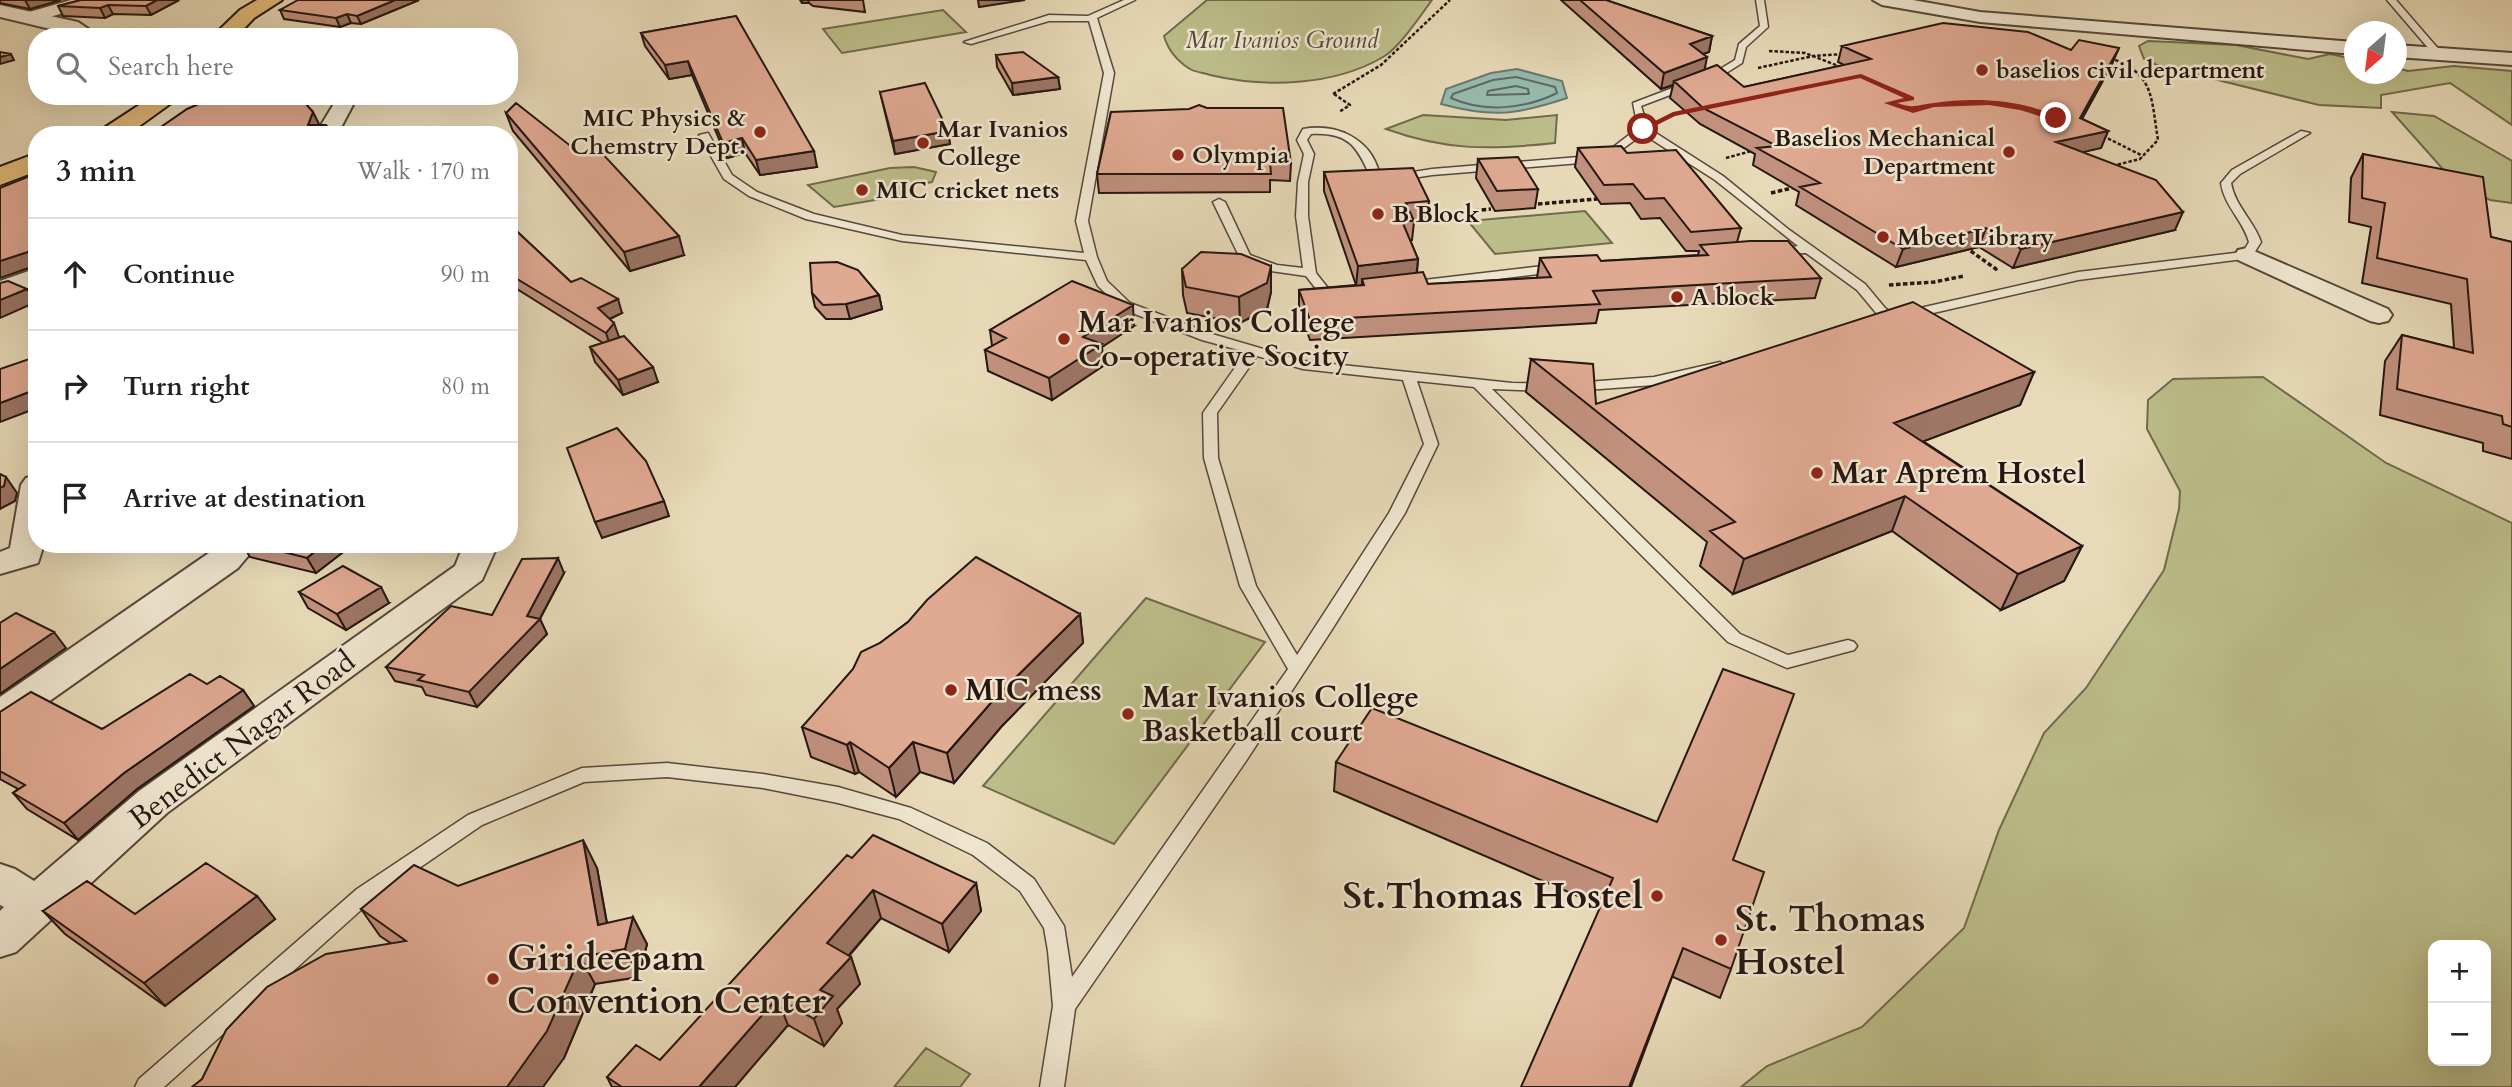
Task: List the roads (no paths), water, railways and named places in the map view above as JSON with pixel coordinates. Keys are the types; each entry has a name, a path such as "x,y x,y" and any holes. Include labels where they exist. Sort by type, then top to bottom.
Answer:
{"main road":[{"path":"232,28 247,14 272,0"},
{"path":"261,28 290,0"},
{"path":"98,126 130,105"},
{"path":"124,126 155,105"},
{"path":"0,177 28,165"},
{"path":"0,189 28,177"}],"street":[{"path":"28,18 90,0"},
{"path":"1882,0 1980,17 2344,47"},
{"path":"0,11 72,28"},
{"path":"2407,52 2512,59"},
{"path":"331,126 343,105"},
{"path":"2247,255 2379,315"},
{"path":"0,290 28,279"},
{"path":"0,564 26,555 28,542"},
{"path":"0,716 226,561 234,553"},
{"name":"Benedict Nagar Road","path":"0,938 153,802 470,572 477,553"},
{"path":"0,882 37,906"}],"lane":[{"path":"1093,18 1120,0"},
{"path":"968,41 1049,18 1093,18 1131,0"},
{"path":"1760,0 1764,27 1742,46 1739,61 1720,73 1636,104 1643,129 1746,198 1861,287 1881,311 1892,319"},
{"path":"2391,0 2438,54"},
{"path":"1093,18 1109,73 1082,221 1091,257 1102,283 1126,306 1207,337 1303,365 1479,384 1512,387 1593,387 1654,382 1729,363"},
{"path":"1353,293 1328,296 1310,274 1302,216 1303,182 1309,154 1302,140 1307,131 1324,129 1344,134 1373,162 1374,174 1394,178 1432,172 1606,158 1643,129"},
{"path":"1872,325 2078,276 2247,255 2255,242 2252,227 2236,208 2228,194 2226,183 2236,172 2305,133"},
{"path":"704,135 728,177 753,194 810,217 902,238 1091,257"},
{"path":"1219,202 1245,257 1275,268 1310,274"},
{"path":"1756,254 1809,249"},
{"path":"1390,288 1576,266"},
{"path":"1254,350 1210,413 1211,458 1248,586 1297,669"},
{"path":"1064,1006 1297,669 1397,513 1431,444 1409,376"},
{"path":"1479,384 1734,638 1787,662 1848,646"},
{"path":"147,1087 364,895 475,820 582,775 667,770 763,781 838,795 904,813 979,849 1027,885 1054,926 1064,1006 1052,1087"}],"water":[{"path":"1517,69 1562,81 1567,98 1504,113 1475,111 1441,104 1446,89 1491,73"}],"place":[{"name":"baselios civil department","path":"1982,70"},
{"name":"MIC Physics & Chemstry Dept.","path":"760,132"},
{"name":"Mar Ivanios College","path":"923,143"},
{"name":"Baselios Mechanical Department","path":"2009,152"},
{"name":"Olympia","path":"1178,155"},
{"name":"MIC cricket nets","path":"862,190"},
{"name":"B Block","path":"1378,214"},
{"name":"Mbcet Library","path":"1883,237"},
{"name":"A block","path":"1677,297"},
{"name":"Mar Ivanios College Co-operative Socity","path":"1064,339"},
{"name":"Mar Aprem Hostel","path":"1817,473"},
{"name":"MIC mess","path":"951,690"},
{"name":"Mar Ivanios College Basketball court","path":"1128,714"},
{"name":"St.Thomas Hostel","path":"1657,896"},
{"name":"St. Thomas Hostel","path":"1721,940"},
{"name":"Girideepam Convention Center","path":"493,979"}],"park label":[{"name":"Mar Ivanios Ground","path":"1282,40"}]}
